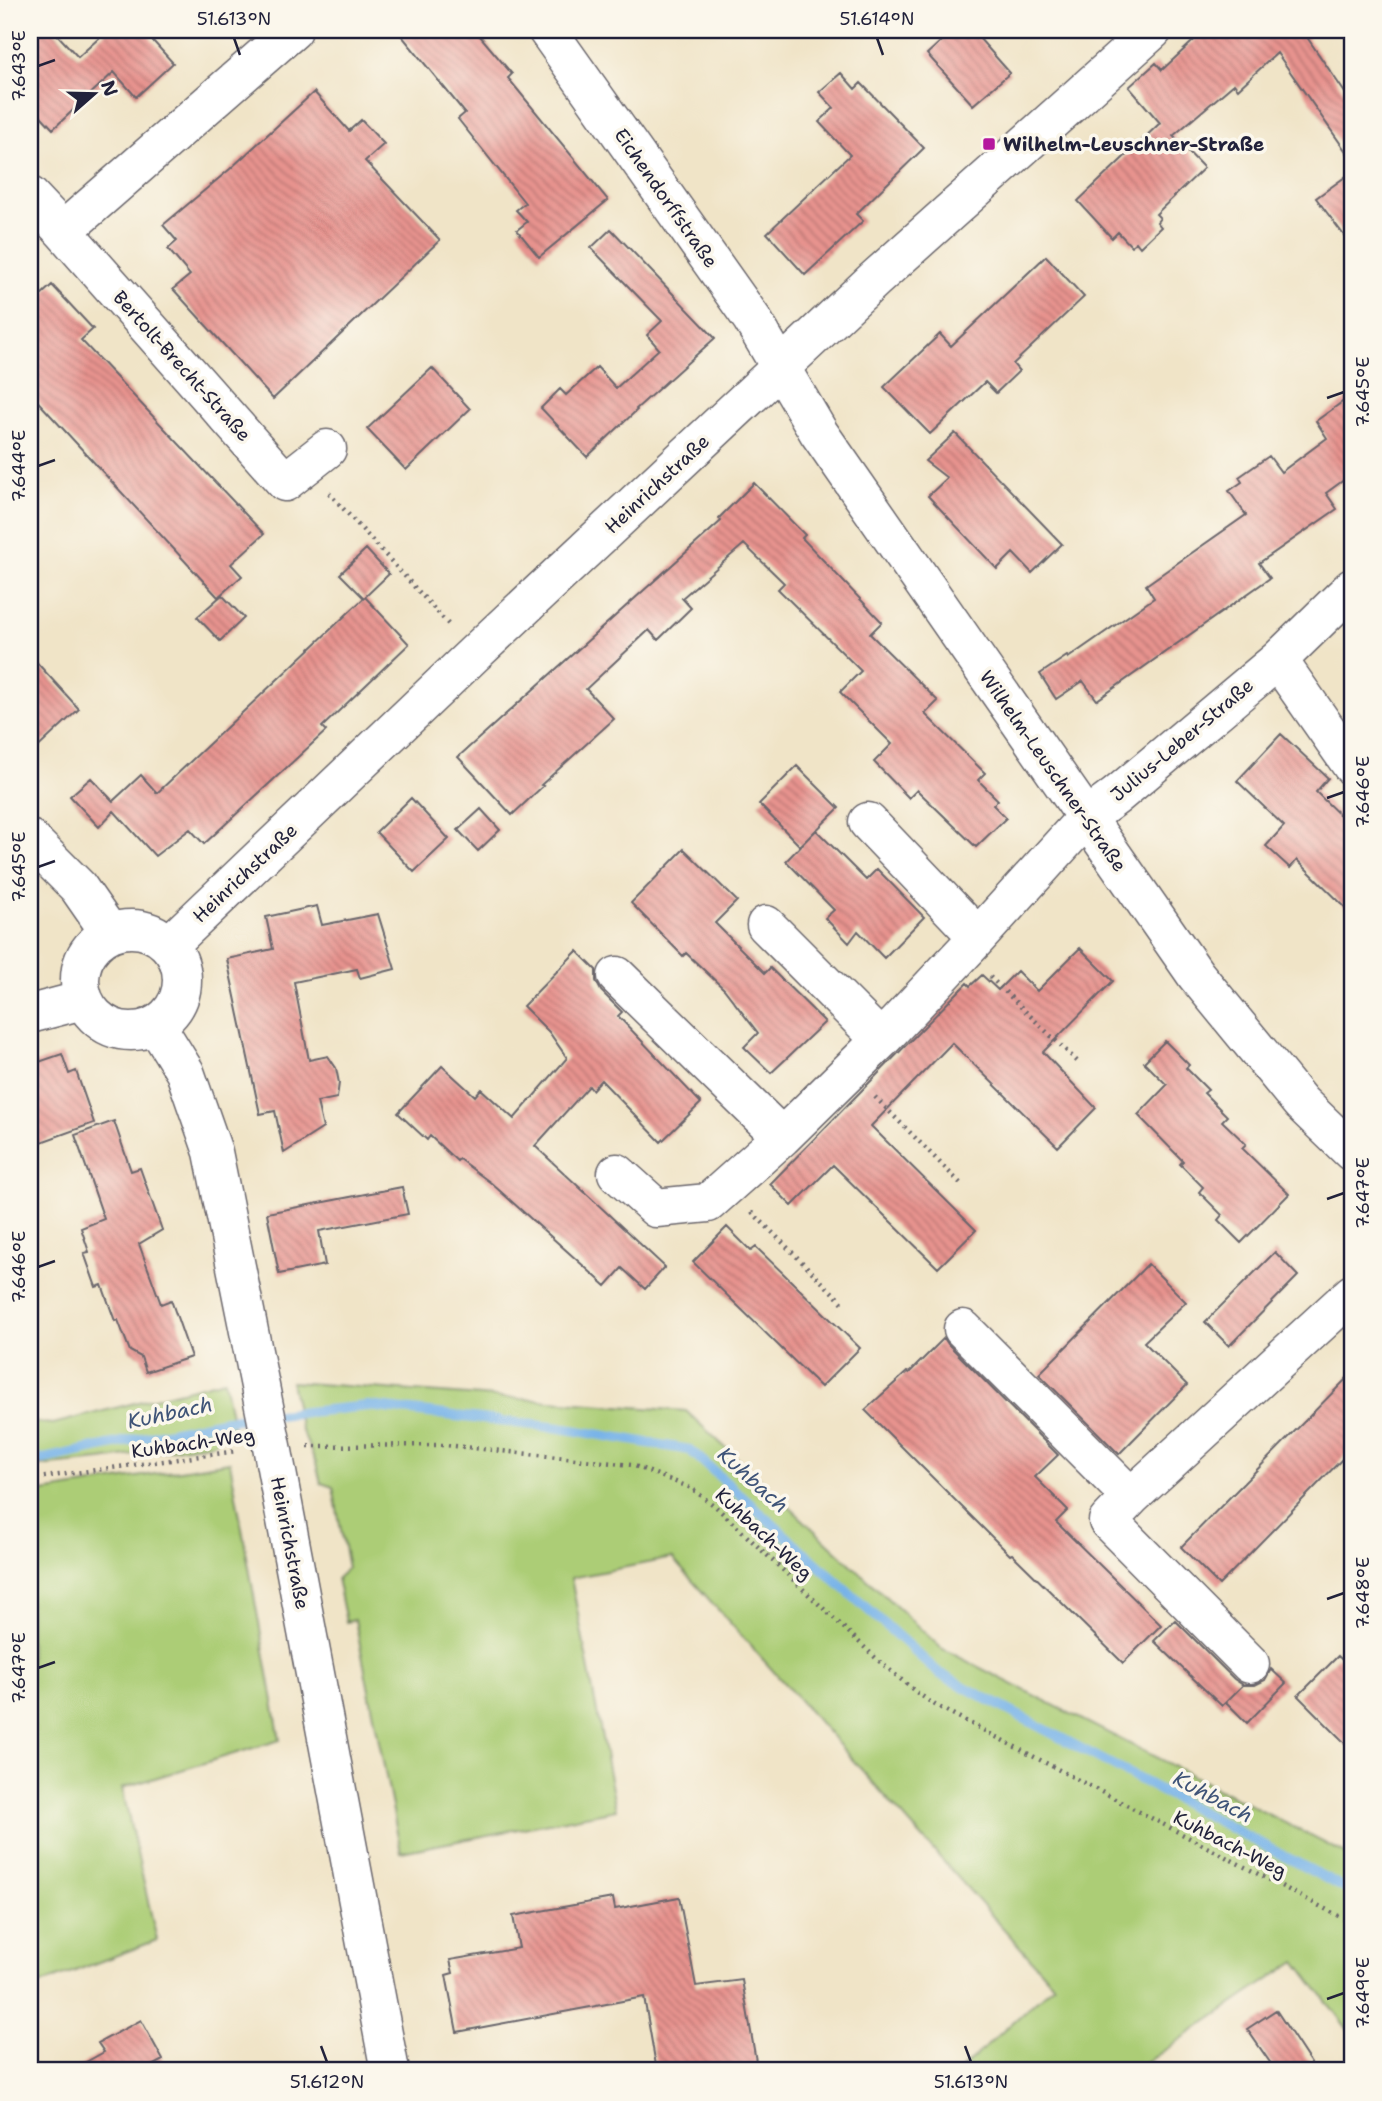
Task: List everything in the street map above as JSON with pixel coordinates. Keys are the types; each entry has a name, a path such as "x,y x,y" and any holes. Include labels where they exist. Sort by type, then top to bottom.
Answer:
{"street":[{"path":"63,232 293,30"},
{"name":"Eichendorffstraße","path":"547,30 752,319 782,368"},
{"name":"Heinrichstraße","path":"169,945 474,653 875,279 1153,30"},
{"name":"Bertolt-Brecht-Straße","path":"30,196 285,482 316,458"},
{"name":"Wilhelm-Leuschner-Straße","path":"782,368 819,433 1196,975 1301,1103 1352,1152"},
{"name":"Julius-Leber-Straße","path":"717,1195 782,1137 881,1040 1085,819 1278,660 1352,587"},
{"path":"1278,660 1352,766"},
{"path":"869,822 971,945"},
{"path":"30,839 78,887 110,933"},
{"path":"766,925 881,1040"},
{"path":"122,929 147,931 169,945 178,961 183,979 180,997 171,1013 156,1025 135,1032 114,1029 96,1018 83,1000 79,985 80,969 96,941 122,929"},
{"path":"617,976 782,1137"},
{"path":"30,1014 83,1000"},
{"name":"Heinrichstraße","path":"156,1025 185,1072 213,1152 272,1446 390,2071"},
{"path":"617,1173 656,1208 717,1195"},
{"path":"1250,1664 1108,1521 1352,1294"},
{"path":"963,1329 1131,1497"}],"path":[{"path":"316,458 474,653"},
{"path":"971,945 1080,1064"},
{"path":"850,1071 963,1186"},
{"path":"717,1195 844,1304"},
{"name":"Kuhbach-Weg","path":"30,1479 272,1446 445,1445 632,1465 681,1483 715,1506 878,1661 935,1705 1352,1923"}],"green space":[{"path":"224,1380 233,1426 214,1443 101,1460 30,1467 30,1422 53,1424"},
{"path":"291,1382 686,1411 941,1648 1352,1857 1352,2035 1296,1961 1134,2071 959,2071 1054,1985 672,1558 571,1578 616,1810 401,1852 355,1620 346,1622 337,1578 348,1568 333,1487 321,1483 316,1463 301,1429"},
{"path":"230,1462 280,1740 122,1788 157,1940 30,1988 30,1494"}],"building":[{"path":"30,30 53,30 78,57 108,30 143,30 173,63 136,97 114,72 53,129 30,104"},
{"path":"397,30 475,30 512,74 508,78 608,200 539,257 517,230 527,222 516,210 525,203 458,119 465,113"},
{"path":"953,30 972,30 1010,73 973,105 927,54"},
{"path":"1205,30 1302,30 1352,103 1352,160 1277,53 1238,89 1234,84 1173,136 1204,168 1156,214 1160,218 1157,222 1161,227 1140,247 1136,242 1131,246 1118,232 1112,238 1078,201 1161,124 1129,87 1156,63 1162,70"},
{"path":"841,73 855,89 861,83 924,148 856,214 863,221 805,275 767,233 850,155 819,122 834,108 819,92"},
{"path":"314,92 349,131 361,120 384,144 365,161 440,240 273,399 173,289 190,275 168,249 177,241 163,225 230,169"},
{"path":"1352,172 1352,246 1316,198"},
{"path":"611,229 715,338 587,457 541,408 560,389 566,395 597,367 616,388 659,349 647,335 662,321 591,248"},
{"path":"1046,256 1084,297 1013,364 1019,371 996,393 985,382 930,434 884,387 940,334 951,346"},
{"path":"52,285 93,329 81,340 264,534 231,564 242,576 218,597 30,393 30,305"},
{"path":"432,368 470,409 406,470 367,429"},
{"path":"1352,395 1352,474 1326,493 1337,509 1259,563 1270,578 1097,700 1083,681 1056,699 1040,674 1067,656 1068,658 1154,598 1146,585 1246,515 1229,491 1242,482 1239,477 1269,456 1281,472 1327,438 1316,421"},
{"path":"955,433 1062,544 1032,573 1013,553 997,569 928,496 947,478 925,461"},
{"path":"754,483 805,535 802,538 882,622 870,634 938,701 925,714 985,773 978,780 998,800 993,805 1006,818 976,847 917,790 909,798 874,762 892,744 840,692 861,671 778,589 784,583 744,544 682,598 691,608 658,640 649,630 586,689 614,719 512,815 458,757 721,521 719,518"},
{"path":"366,549 389,574 365,597 409,644 322,727 326,731 204,844 190,829 155,856 114,811 99,827 70,796 91,778 113,801 141,775 157,793 364,598 340,574"},
{"path":"222,595 244,618 220,641 197,617"},
{"path":"30,655 79,709 30,755"},
{"path":"1281,734 1328,778 1316,792 1352,827 1352,914 1297,860 1290,868 1266,846 1284,826 1237,781"},
{"path":"797,766 839,808 800,846 759,804"},
{"path":"411,798 449,839 414,872 376,832"},
{"path":"481,809 500,830 478,851 458,830"},
{"path":"816,830 866,880 877,869 924,917 884,958 858,931 849,943 825,918 834,910 786,861"},
{"path":"684,849 737,901 715,923 765,973 770,968 825,1022 771,1073 744,1047 758,1033 724,989 686,953 683,956 631,903"},
{"path":"317,906 322,925 378,914 395,969 360,978 357,969 294,982 309,1060 328,1056 336,1068 339,1083 337,1098 317,1102 323,1128 284,1153 275,1111 260,1114 227,959 273,949 266,917"},
{"path":"1080,948 1113,981 1043,1052 1096,1108 1058,1147 952,1043 871,1126 976,1230 938,1268 833,1165 792,1206 770,1184 967,983 970,986 982,975 998,990 1017,971 1037,991"},
{"path":"577,951 596,970 596,981 601,991 622,1012 618,1016 701,1103 661,1142 601,1080 592,1090 589,1086 535,1146 665,1267 645,1289 622,1268 606,1286 491,1183 459,1159 457,1161 430,1136 427,1140 398,1113 442,1066 475,1096 481,1089 514,1119 567,1058 549,1032 523,1006"},
{"path":"1165,1041 1189,1065 1186,1068 1208,1090 1204,1093 1227,1116 1222,1121 1246,1144 1242,1148 1289,1194 1241,1243 1218,1220 1222,1215 1199,1192 1203,1187 1180,1164 1183,1161 1138,1115 1167,1085 1144,1062"},
{"path":"62,1054 69,1074 76,1071 94,1123 30,1146 30,1065"},
{"path":"114,1121 131,1171 140,1168 162,1230 139,1244 161,1304 171,1300 191,1357 146,1372 141,1357 130,1351 102,1285 96,1287 84,1253 89,1252 81,1228 104,1219 75,1135"},
{"path":"402,1187 408,1214 319,1231 325,1265 279,1274 267,1213"},
{"path":"727,1227 751,1251 756,1247 860,1348 821,1387 693,1262"},
{"path":"1275,1252 1298,1276 1229,1346 1205,1322"},
{"path":"1148,1264 1186,1302 1144,1342 1187,1385 1119,1454 1039,1374"},
{"path":"944,1338 1058,1455 1035,1477 1068,1510 1056,1522 1161,1625 1123,1663 865,1410 909,1373"},
{"path":"1352,1373 1352,1449 1219,1585 1181,1547"},
{"path":"1175,1620 1243,1685 1222,1706 1154,1641"},
{"path":"1338,1656 1352,1669 1352,1750 1298,1696"},
{"path":"1271,1669 1286,1683 1247,1723 1226,1702 1243,1685 1255,1685 1265,1680"},
{"path":"679,1897 696,1986 742,1980 757,2067 734,2071 657,2071 644,1997 457,2032 446,1975 453,1973 450,1960 519,1948 513,1916 613,1898 615,1909"},
{"path":"1276,2010 1316,2071 1276,2071 1247,2029"},
{"path":"141,2020 163,2060 142,2071 70,2071 104,2052 98,2043"}],"waterway":[{"name":"Kuhbach","path":"30,1462 226,1420 368,1406 560,1428 690,1450 940,1674 1352,1892"}],"place":[{"name":"Wilhelm-Leuschner-Straße","path":"989,144"}]}
